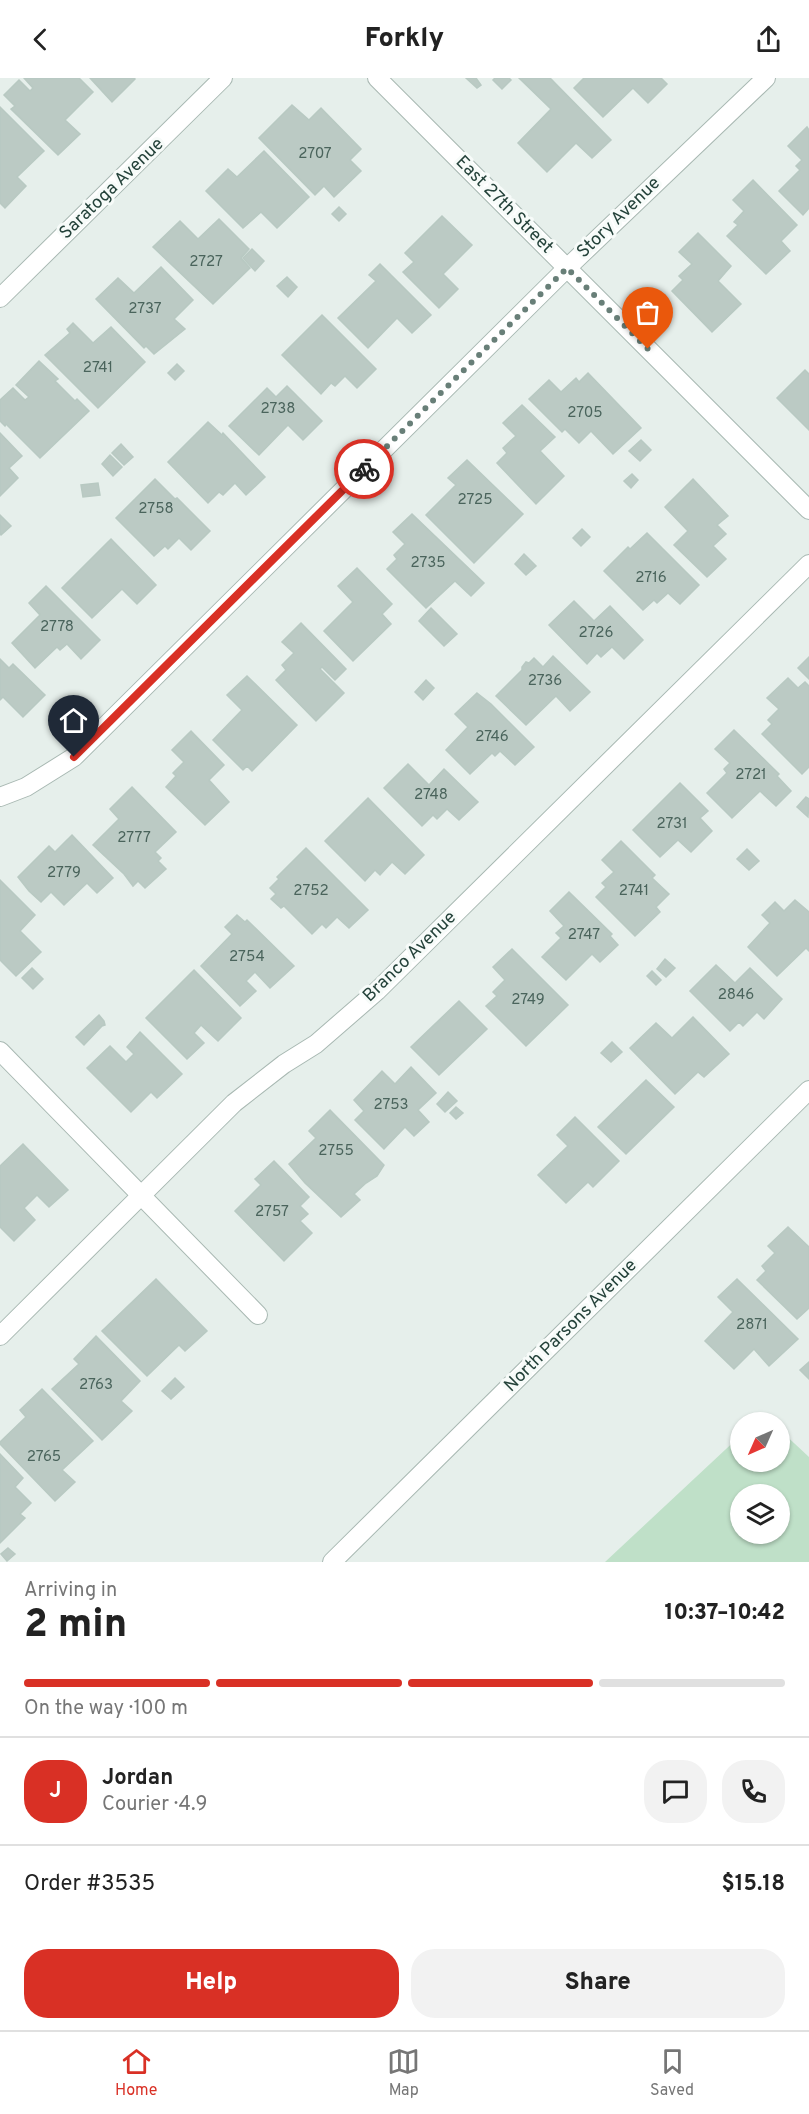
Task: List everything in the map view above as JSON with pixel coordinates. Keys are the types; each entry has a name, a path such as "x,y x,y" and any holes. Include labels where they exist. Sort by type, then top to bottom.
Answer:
{"street":[{"name":"Saratoga Avenue","path":"0,298 223,78"},
{"name":"East 27th Street","path":"377,78 809,510"},
{"name":"Story Avenue","path":"0,797 26,787 74,757 567,268 766,78"},
{"name":"Branco Avenue","path":"0,1336 234,1103 284,1064 316,1044 377,991 809,564"},
{"path":"0,1050 258,1315"},
{"name":"North Parsons Avenue","path":"332,1562 809,1090"}],"green space":[{"path":"790,1439 809,1457 809,1562 605,1562 730,1445 730,1472 790,1472"}],"building":[{"path":"24,78 79,78 93,92 65,120 80,134 58,155 11,109 15,106 4,95 19,80 30,91 33,88"},
{"path":"90,78 134,78 135,79 112,102"},
{"path":"466,78 476,78 481,85 477,88"},
{"path":"495,78 511,80 502,89 493,80"},
{"path":"519,78 550,78 611,140 592,158 576,143 547,172 518,143 551,109"},
{"path":"584,78 661,78 667,84 648,103 633,88 603,117 574,88"},
{"path":"292,105 309,120 321,108 361,149 350,160 361,171 334,197 324,186 315,195 259,138"},
{"path":"0,107 44,151 17,177 26,186 5,208 0,203"},
{"path":"807,127 809,130 809,208 803,215 779,191 800,170 796,166 802,160 788,146"},
{"path":"264,151 309,197 277,228 261,212 243,228 206,191 228,169 237,177"},
{"path":"753,180 797,225 781,241 790,251 766,274 727,236 738,225 734,222 744,211 733,200"},
{"path":"339,207 346,214 339,221 332,214"},
{"path":"442,216 472,245 443,274 458,289 439,308 403,272 414,262 405,253"},
{"path":"219,219 249,249 241,258 250,268 213,304 153,247 180,221 198,239"},
{"path":"698,233 731,266 718,281 741,304 712,332 672,291 683,280 679,276 692,264 679,252"},
{"path":"252,249 264,261 255,271 243,258"},
{"path":"380,264 431,315 412,333 397,318 368,348 338,318 376,281 369,275"},
{"path":"161,267 193,300 174,319 185,329 154,354 146,346 144,348 96,299 118,278 134,293"},
{"path":"287,277 297,287 288,297 277,286"},
{"path":"322,315 376,369 357,388 345,376 335,386 331,383 321,394 282,355"},
{"path":"73,323 93,343 111,327 145,362 98,408 45,355 70,333 67,329"},
{"path":"39,361 58,379 55,381 75,401 77,399 89,411 40,458 6,424 5,426 0,421 0,400 13,388 25,400 29,397 16,385"},
{"path":"177,364 184,371 175,380 168,373"},
{"path":"805,370 809,374 809,430 777,398"},
{"path":"588,373 641,428 613,454 591,431 579,443 565,429 562,432 529,399 549,380 561,392 576,378 579,382"},
{"path":"287,386 322,421 303,440 288,425 259,455 229,426 267,388 276,397"},
{"path":"522,405 555,437 540,451 564,476 536,504 497,463 507,453 503,448 516,436 503,423"},
{"path":"208,422 222,435 223,433 265,477 246,495 235,483 223,495 219,492 208,503 168,462"},
{"path":"0,433 22,456 9,468 18,478 0,496"},
{"path":"641,440 651,450 640,461 629,451"},
{"path":"121,444 133,457 124,465 112,453"},
{"path":"110,455 122,467 113,476 102,464"},
{"path":"467,460 523,514 474,563 426,515 456,485 448,478"},
{"path":"632,474 638,480 631,488 624,481"},
{"path":"155,479 210,531 191,550 179,538 168,549 165,546 154,556 116,518"},
{"path":"693,479 728,516 717,525 726,534 713,546 726,559 707,577 674,545 688,531 665,507"},
{"path":"98,483 100,495 83,497 81,485"},
{"path":"412,514 484,583 471,596 455,581 426,608 387,569 397,559 394,555 405,544 393,532"},
{"path":"0,515 11,526 1,535 0,534"},
{"path":"582,529 590,537 581,546 573,538"},
{"path":"647,533 699,585 680,604 668,593 657,603 654,600 643,610 604,571 628,547 630,549"},
{"path":"111,539 156,585 137,604 122,589 92,618 62,588"},
{"path":"524,554 536,566 526,575 515,564"},
{"path":"357,568 392,604 382,614 391,624 353,661 324,631 353,602 338,586"},
{"path":"46,586 100,640 81,659 67,644 60,650 57,647 35,668 12,643 40,615 29,603"},
{"path":"574,601 594,621 610,606 643,640 624,659 612,647 601,657 597,653 587,664 549,625"},
{"path":"431,608 457,634 444,646 419,621"},
{"path":"301,623 346,669 335,680 322,667 320,669 344,693 316,721 276,680 286,670 282,665 294,653 282,642"},
{"path":"553,656 590,692 570,711 556,696 526,725 496,696 522,670 526,662 529,663 534,658 543,667"},
{"path":"809,657 809,679 798,668"},
{"path":"0,659 9,668 13,664 45,695 23,717 3,697 0,700"},
{"path":"247,676 297,725 252,771 247,766 243,770 213,740 242,710 227,695"},
{"path":"788,678 798,688 805,682 809,686 809,767 802,774 762,734 772,724 768,720 779,709 767,698"},
{"path":"426,680 434,688 423,700 415,692"},
{"path":"477,693 534,747 515,765 500,751 495,756 492,753 470,774 446,750 468,727 455,714"},
{"path":"734,730 779,774 777,776 791,791 776,806 760,791 732,818 707,793 727,773 724,769 730,763 715,749"},
{"path":"191,731 224,765 209,780 229,802 205,825 166,787 176,776 173,773 184,762 172,750"},
{"path":"408,764 429,785 444,769 478,802 459,820 447,809 437,819 433,815 422,826 384,788"},
{"path":"680,783 708,811 700,818 712,831 691,852 678,840 660,857 633,830"},
{"path":"132,787 176,832 155,852 161,858 158,861 166,869 145,888 138,881 133,886 124,874 93,845 119,819 110,809"},
{"path":"806,797 809,799 808,817 797,807"},
{"path":"368,798 424,855 405,874 392,862 380,875 375,870 365,881 325,841"},
{"path":"72,835 113,878 97,893 87,883 64,905 51,892 41,902 18,877 49,846 55,852"},
{"path":"621,841 655,875 652,878 669,894 656,907 660,912 635,936 596,897 606,887 602,883 614,872 602,860"},
{"path":"306,848 368,910 349,928 337,917 326,928 322,924 312,934 284,906 281,908 271,899 276,894 270,888 279,879 277,877"},
{"path":"747,849 759,861 749,870 737,859"},
{"path":"0,880 35,915 20,931 41,952 16,976 0,960"},
{"path":"569,892 612,934 610,936 618,945 600,962 592,954 566,980 542,957 561,938 556,933 564,926 550,911"},
{"path":"795,900 809,912 809,951 806,948 777,976 748,947 770,923 762,915 775,902 784,911"},
{"path":"237,915 245,922 247,920 294,966 270,988 255,972 246,981 256,991 240,1006 201,966 232,934 225,927"},
{"path":"512,949 568,1005 526,1046 486,1006 497,996 493,992 505,980 493,967"},
{"path":"665,959 675,968 666,977 657,969"},
{"path":"716,965 735,983 750,968 782,999 764,1019 757,1012 743,1026 739,1022 730,1031 690,991"},
{"path":"32,968 43,979 33,989 22,978"},
{"path":"194,970 241,1018 218,1041 201,1025 194,1033 204,1043 187,1059 146,1018"},
{"path":"652,971 661,980 656,985 647,976"},
{"path":"459,1001 487,1029 439,1075 411,1047"},
{"path":"99,1015 105,1025 84,1045 76,1037"},
{"path":"693,1017 729,1054 704,1077 698,1072 675,1094 630,1048 656,1023 672,1038"},
{"path":"140,1032 182,1074 157,1098 151,1092 131,1112 87,1068 110,1046 126,1062 134,1054 127,1047"},
{"path":"612,1042 622,1052 611,1062 601,1053"},
{"path":"411,1067 436,1093 418,1110 429,1122 414,1136 405,1127 384,1149 355,1120 364,1111 354,1100 382,1071 395,1084"},
{"path":"646,1080 674,1107 626,1154 598,1127"},
{"path":"448,1092 457,1101 445,1112 437,1104"},
{"path":"456,1107 463,1113 456,1119 450,1113"},
{"path":"330,1110 384,1165 377,1176 354,1194 360,1200 341,1217 305,1183 289,1164 316,1138 309,1131"},
{"path":"575,1117 619,1161 593,1187 588,1182 566,1203 538,1175 568,1146 557,1135"},
{"path":"23,1144 68,1190 49,1207 37,1195 24,1208 35,1220 14,1241 0,1227 0,1166"},
{"path":"274,1161 309,1197 300,1206 308,1214 300,1221 312,1233 284,1261 235,1211 261,1185 255,1179"},
{"path":"788,1227 809,1247 809,1308 797,1319 757,1280 766,1271 762,1266 775,1253 768,1246"},
{"path":"156,1279 207,1331 185,1351 179,1345 147,1376 102,1331"},
{"path":"737,1279 798,1339 769,1366 754,1349 734,1369 705,1341 733,1312 718,1297"},
{"path":"96,1336 140,1381 121,1401 132,1411 102,1440 52,1389 79,1364 74,1359"},
{"path":"809,1362 809,1379 800,1370"},
{"path":"175,1378 184,1387 171,1399 162,1391"},
{"path":"42,1389 93,1441 62,1470 75,1482 55,1501 0,1444 26,1417 20,1410"},
{"path":"0,1454 23,1478 15,1487 31,1503 20,1514 25,1518 0,1543"},
{"path":"8,1548 15,1554 7,1561 1,1554"}],"way so far":[{"path":"364,469 567,268 648,349"}],"route":[{"path":"74,757 364,469"}]}
